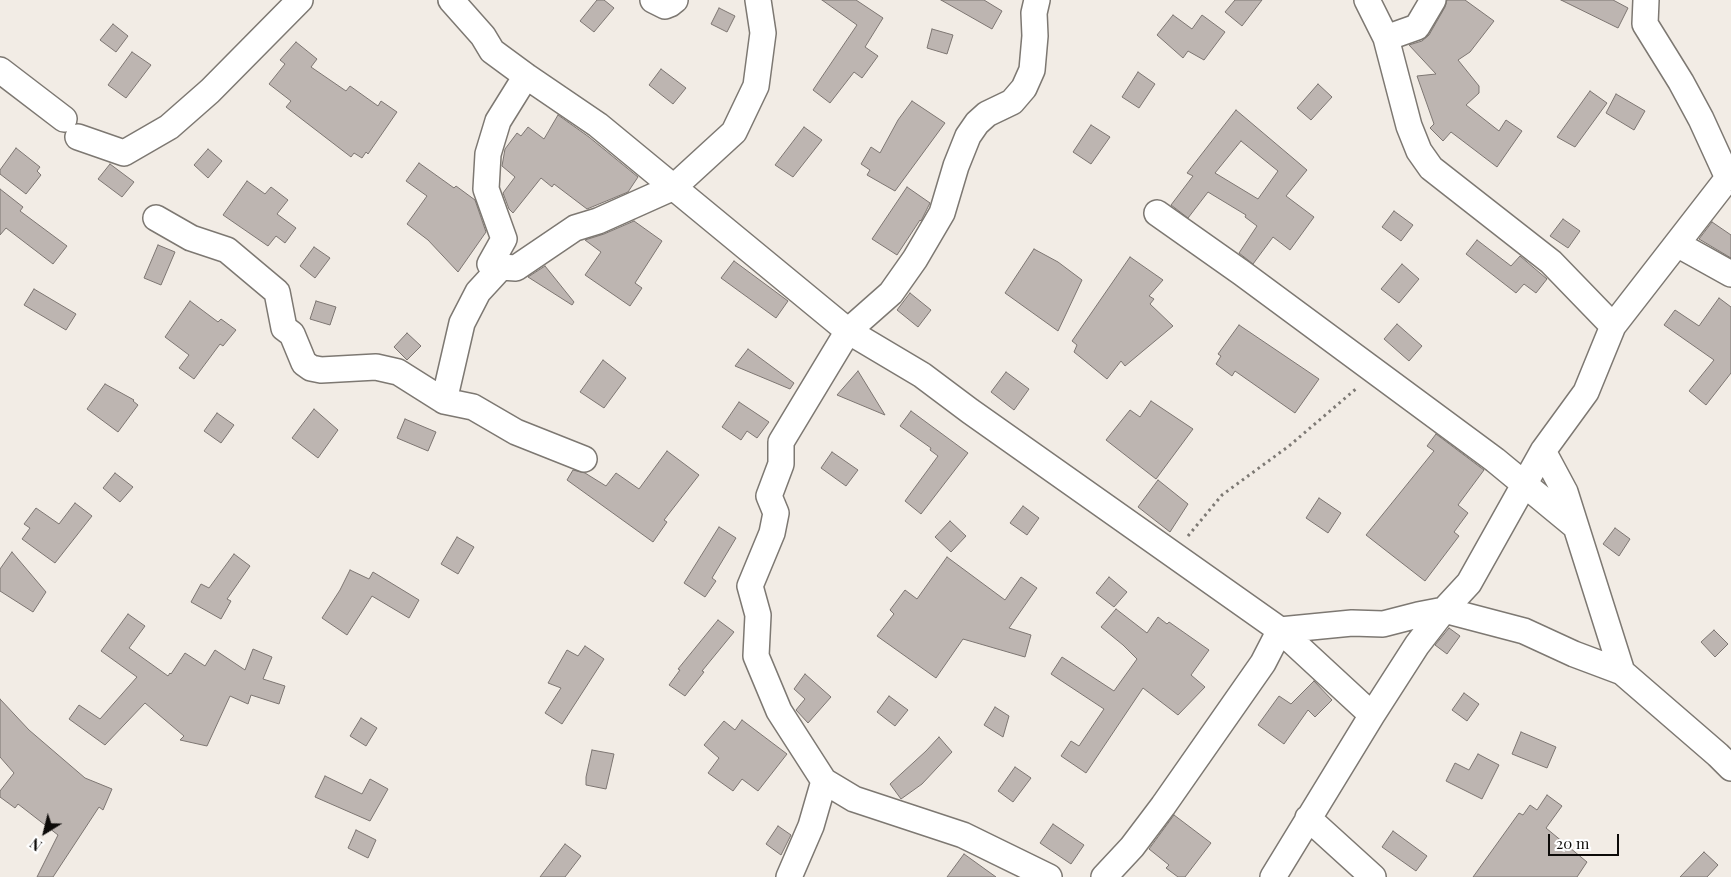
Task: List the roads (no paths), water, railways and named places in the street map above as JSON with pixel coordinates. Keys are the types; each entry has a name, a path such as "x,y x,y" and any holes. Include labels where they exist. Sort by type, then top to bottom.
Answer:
{"street":[{"path":"0,70 71,128 124,152 169,127 210,91 300,0"},
{"path":"451,0 483,36 492,51 598,124 848,331 922,374 970,411 1280,630 1372,715"},
{"path":"653,0 665,6 675,0"},
{"path":"444,400 462,323 478,292 501,267 516,268 575,228 598,221 674,187 734,132 756,86 763,33 758,0"},
{"path":"1037,0 1034,13 1035,36 1032,70 1024,88 1012,102 987,114 977,123 968,136 956,166 942,213 915,259 891,293 848,331 781,442 781,464 769,496 776,513 772,533 750,586 758,615 756,656 779,711 824,781 854,799 963,835 1049,877"},
{"path":"1367,0 1386,38 1410,126 1419,150 1432,168 1550,262 1613,326"},
{"path":"1386,38 1417,27 1433,0"},
{"path":"1273,877 1417,645 1444,610 1469,583 1543,451 1586,392 1613,326 1730,176 1681,82 1645,24 1646,0"},
{"path":"490,264 504,239 486,189 488,154 498,121 526,76"},
{"path":"1157,213 1242,273 1495,460 1576,526"},
{"path":"156,218 191,238 227,250 277,292 284,328 292,334 304,363 312,368 376,367 398,372 444,400 473,407 516,432 584,459"},
{"path":"1677,244 1731,274"},
{"path":"1543,451 1565,492 1622,672"},
{"path":"1280,630 1352,623 1383,624 1444,610 1524,631 1574,654 1622,672 1731,768"},
{"path":"1104,877 1132,847 1169,798 1263,664 1280,630"},
{"path":"789,877 811,826 824,781"},
{"path":"1308,818 1374,877"}]}
